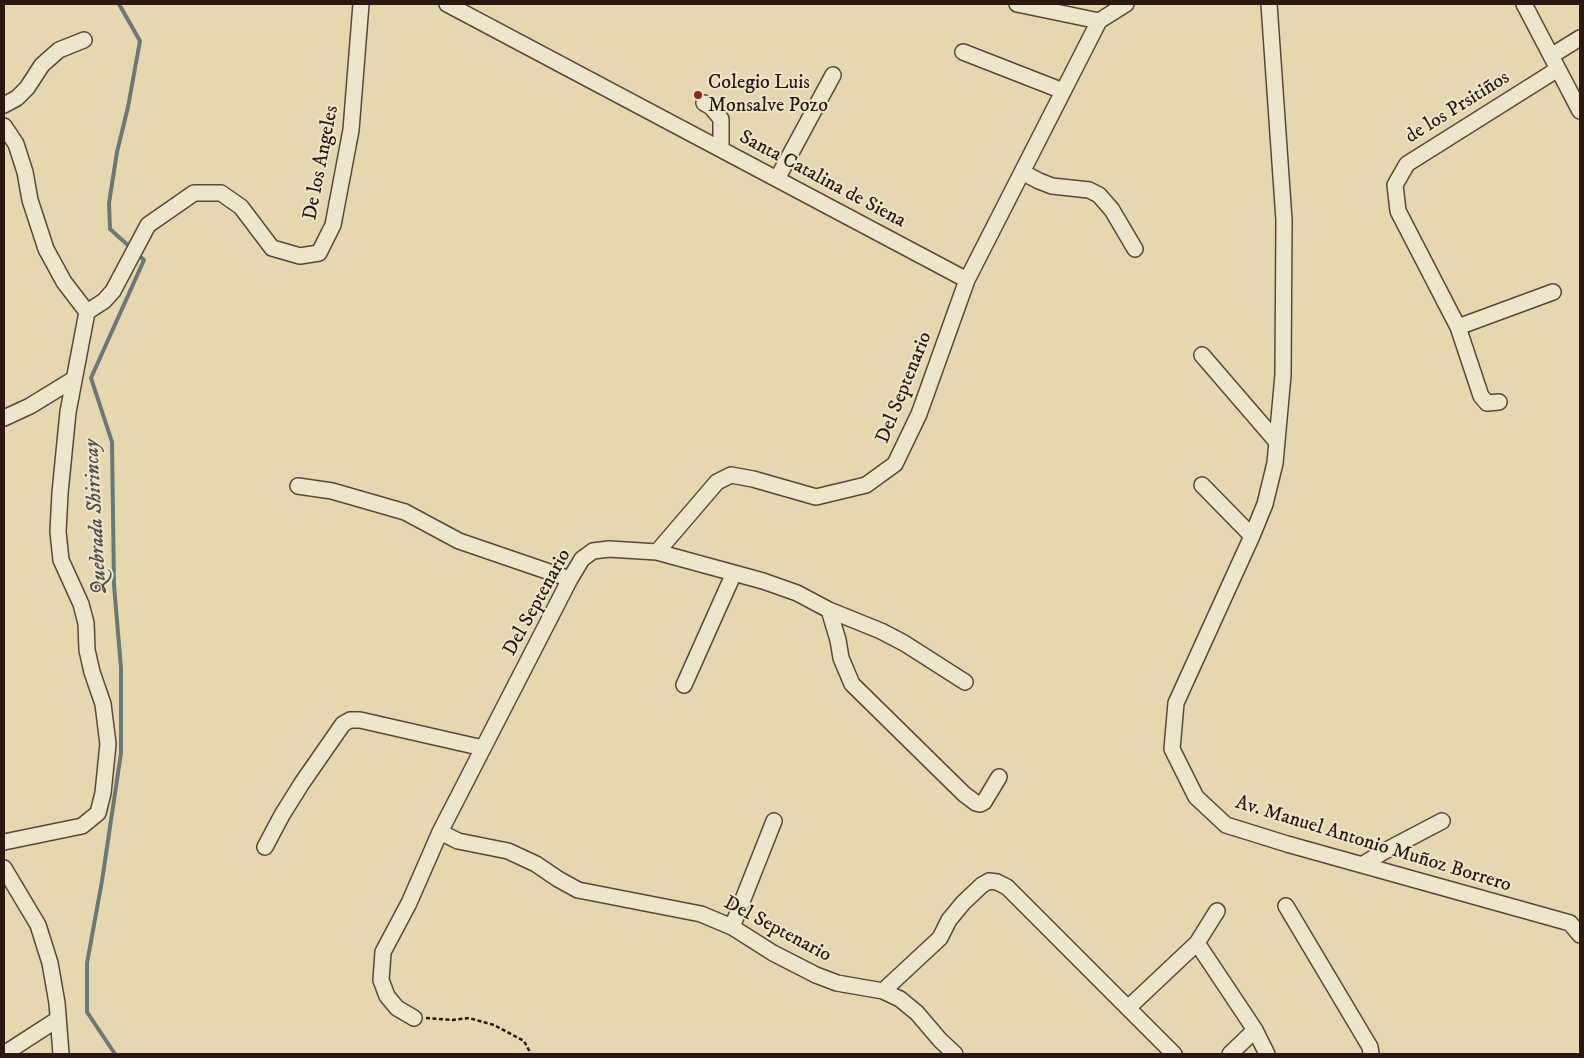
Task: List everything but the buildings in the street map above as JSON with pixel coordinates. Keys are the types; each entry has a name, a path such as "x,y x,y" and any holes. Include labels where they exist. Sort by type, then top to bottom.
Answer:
{"street":[{"name":"De los Angeles","path":"87,312 104,301 113,291 148,225 194,193 220,194 241,207 272,248 300,256 318,253 334,225 351,130 361,4"},
{"name":"Santa Catalina de Siena","path":"447,4 967,280"},
{"path":"1017,4 1099,21 1126,4"},
{"name":"Av. Manuel Antonio Muñoz Borrero","path":"1268,4 1284,220 1282,375 1275,462 1265,504 1252,536 1176,703 1172,749 1196,797 1226,825 1362,865 1575,922 1580,936"},
{"path":"1524,4 1580,111"},
{"name":"Del Septenario","path":"955,1054 917,1013 900,999 883,991 837,983 816,976 773,953 732,927 701,914 578,890 558,880 536,864 508,851 458,841 440,832 582,558 592,551 609,549 657,552 717,482 731,475 816,497 866,484 895,464 919,414 967,280 1099,21"},
{"name":"de los Prsitiños","path":"1499,402 1487,403 1481,396 1458,327 1398,211 1395,185 1407,164 1554,62 1580,38"},
{"path":"4,105 17,98 27,88 42,65 59,50 84,40"},
{"path":"963,52 1063,91"},
{"path":"777,179 833,75"},
{"path":"704,103 711,107 721,119 721,149"},
{"path":"4,126 16,144 25,172 30,200 46,249 64,282 87,312 74,380 60,493 58,532 61,560 81,604 86,623 87,650 103,704 108,744 103,792 98,813 82,826 4,842"},
{"path":"1022,172 1052,186 1089,190 1099,195 1112,210 1135,249"},
{"path":"1458,327 1553,292"},
{"path":"1202,355 1277,442"},
{"path":"4,418 30,406 74,380"},
{"path":"1202,484 1252,536"},
{"path":"298,486 332,491 405,512 459,541 570,579"},
{"path":"657,552 797,593 829,610 881,631 904,643 965,682"},
{"path":"684,685 734,573"},
{"path":"829,610 841,658 852,684 964,794 980,804 984,802 1000,777"},
{"path":"264,847 302,784 343,724 350,720 360,720 483,748"},
{"path":"732,927 774,821"},
{"path":"1362,865 1442,821"},
{"path":"414,1018 397,1008 387,996 381,980 383,952 409,903 440,832"},
{"path":"4,868 38,926 50,963 61,1054"},
{"path":"883,991 940,938 948,920 963,903 982,885 989,881 997,882 1007,887 1174,1054"},
{"path":"1286,906 1370,1047 1371,1054"},
{"path":"1128,1008 1197,943 1217,911"},
{"path":"1197,943 1255,1030 1267,1054"},
{"path":"4,1054 58,1019"},
{"path":"1230,1054 1255,1030"}],"path":[{"path":"414,1018 452,1020 468,1018 494,1025 524,1041 531,1054"}],"waterway":[{"name":"Quebrada Shirincay","path":"119,4 140,41 128,107 117,152 109,203 110,229 131,248"},
{"name":"Quebrada Shirincay","path":"115,1054 87,1012 87,963 102,881 121,753 121,668 114,585 112,442 91,378 144,260 136,253"}],"place":[{"name":"Colegio Luis Monsalve Pozo","path":"698,95"}]}
